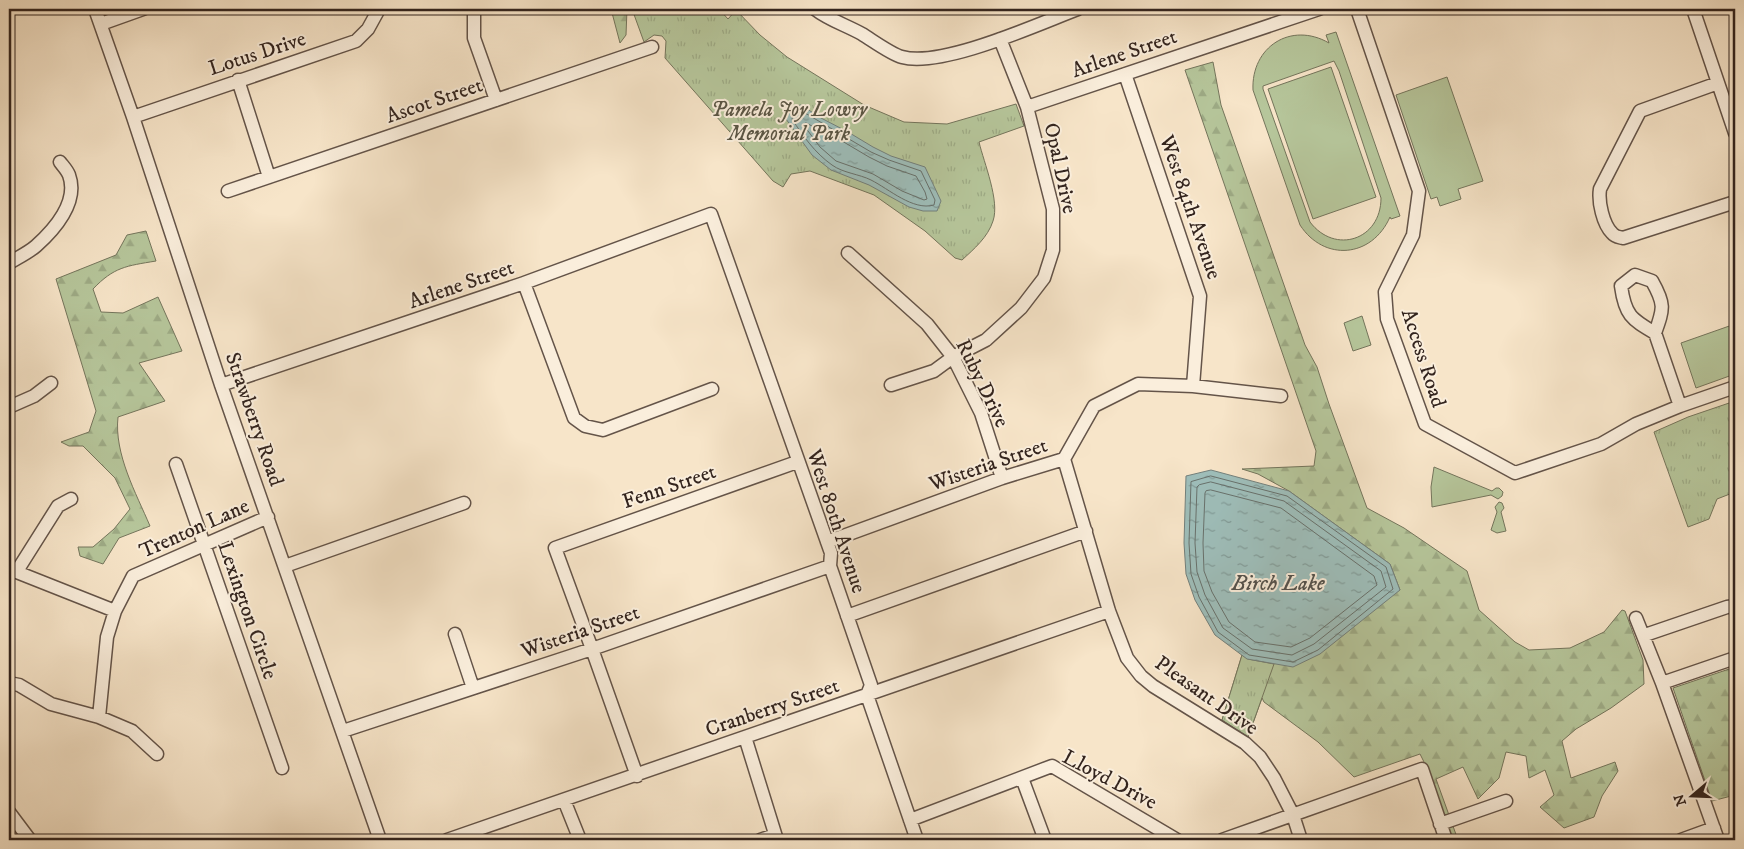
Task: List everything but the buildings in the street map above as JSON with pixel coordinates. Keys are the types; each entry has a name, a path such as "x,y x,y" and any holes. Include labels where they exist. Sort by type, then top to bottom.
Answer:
{"street":[{"name":"Strawberry Road","path":"95,9 133,117 221,385 380,840"},
{"path":"101,24 144,9"},
{"name":"Lotus Drive","path":"133,117 238,80 356,42 368,29 378,9"},
{"path":"474,9 474,38 496,100"},
{"path":"815,9 826,17 902,57 934,58 1000,39 1078,9"},
{"name":"Arlene Street","path":"1027,107 1320,9"},
{"name":"Access Road","path":"1357,9 1419,191 1413,235 1385,292 1387,319 1425,424 1515,473 1601,444 1636,424 1680,406"},
{"path":"1693,9 1735,133"},
{"name":"Opal Drive","path":"892,385 934,372 953,357 986,340 1021,308 1044,278 1053,250 1053,209 1027,107 1000,39"},
{"name":"Ascot Street","path":"228,191 652,47"},
{"name":"West 84th Avenue","path":"1125,74 1200,296 1193,386"},
{"path":"238,80 269,177"},
{"path":"1718,83 1640,111 1600,189 1599,196 1610,232 1615,236 1624,238 1735,202"},
{"path":"9,263 35,247 60,221 70,200 72,187 69,174 60,162"},
{"name":"Arlene Street","path":"221,385 524,284 710,214"},
{"name":"West 80th Avenue","path":"710,214 831,553 830,566 871,685 867,695 916,840"},
{"name":"Ruby Drive","path":"848,253 927,324 953,357 981,413 1002,478"},
{"path":"524,284 574,418 585,426 603,430 712,389"},
{"path":"1655,333 1680,406 1735,387"},
{"path":"9,407 34,396 51,383"},
{"name":"Wisteria Street","path":"827,542 1002,478 1064,459 1094,406 1138,384 1193,386 1281,396"},
{"name":"Pleasant Drive","path":"1064,459 1109,611 1127,658 1141,676 1178,703 1231,734 1260,757 1274,778 1293,815 1301,840"},
{"name":"Fenn Street","path":"592,648 555,548 798,462"},
{"name":"Lexington Circle","path":"176,464 282,768"},
{"path":"71,499 58,506 13,570 115,611"},
{"path":"285,566 464,503"},
{"name":"Trenton Lane","path":"98,717 107,637 115,611 133,576 268,517"},
{"path":"847,616 1086,531"},
{"name":"Wisteria Street","path":"343,731 830,566"},
{"path":"1644,635 1727,606 1735,606"},
{"name":"Cranberry Street","path":"456,839 1109,611"},
{"path":"1636,618 1662,683 1716,834 1681,840"},
{"path":"455,634 473,688"},
{"path":"592,648 637,776"},
{"path":"1662,683 1735,658"},
{"path":"9,683 18,685 51,704 98,717 132,731 158,754"},
{"path":"744,737 776,837 760,840"},
{"name":"Lloyd Drive","path":"910,820 1052,766 1177,840"},
{"path":"1222,840 1422,769 1446,840"},
{"path":"1022,778 1045,840"},
{"path":"564,800 580,840"},
{"path":"1440,824 1506,801"},
{"path":"9,812 30,840"}],"green space":[{"path":"611,9 627,9 626,35 620,43"},
{"name":"Pamela Joy Lowry Memorial Park","path":"632,9 719,9 728,19 736,10 760,35 787,57 864,105 904,122 947,124 1016,104 1024,126 979,142 993,193 995,213 988,232 962,260 955,258 925,231 874,195 810,171 791,174 783,187 773,181 665,58 666,41 662,36 654,35 644,42"},
{"path":"1336,32 1400,216 1391,219 1390,217 1382,231 1372,241 1360,247 1347,250 1334,250 1322,245 1310,237 1300,225 1253,90 1254,75 1259,61 1266,50 1276,42 1288,37 1301,35 1315,37 1329,43 1326,35","holes":["1334,61 1381,198 1379,212 1373,224 1365,233 1355,238 1343,240 1332,238 1320,232 1310,222 1263,89 1263,86"]},
{"path":"1213,62 1221,105 1305,345 1317,367 1367,508 1404,528 1467,571 1479,610 1515,642 1529,650 1570,648 1604,632 1622,610 1625,611 1643,660 1644,684 1611,708 1576,729 1562,741 1571,778 1615,762 1618,771 1602,796 1594,817 1564,828 1540,807 1554,795 1545,770 1529,778 1526,756 1506,752 1499,778 1478,799 1463,767 1436,779 1458,840 1453,840 1428,770 1420,754 1354,777 1318,742 1264,702 1262,698 1248,737 1222,720 1242,655 1248,659 1400,590 1390,564 1289,491 1258,474 1242,469 1314,466 1316,451 1185,70"},
{"path":"1331,67 1376,197 1313,219 1268,89"},
{"path":"1447,77 1483,181 1458,189 1461,199 1440,206 1437,197 1431,199 1396,95"},
{"path":"146,231 156,261 136,264 114,272 93,289 101,312 123,313 158,297 182,351 139,363 165,401 118,417 119,445 127,473 150,526 119,538 103,564 80,556 78,547 93,547 114,529 130,509 115,478 83,446 69,446 61,442 89,432 96,411 56,279 116,255 127,235"},
{"path":"1362,316 1371,345 1353,351 1344,323"},
{"path":"1735,324 1735,374 1696,388 1681,343"},
{"path":"1735,401 1735,492 1717,499 1709,519 1688,527 1654,432 1688,417"},
{"path":"1434,467 1492,491 1499,488 1503,492 1502,496 1498,499 1491,495 1432,507 1431,487"},
{"path":"1499,502 1502,503 1504,508 1501,512 1506,531 1497,533 1491,530 1497,512 1495,507"},
{"path":"1242,655 1248,659 1274,664 1248,737 1222,720"},
{"path":"1735,667 1735,795 1712,801 1673,688"}],"water":[{"path":"801,105 891,156 925,167 941,201 937,211 923,211 909,207 869,185 831,170 812,155 786,119 790,107"},
{"name":"Birch Lake","path":"1211,470 1289,491 1390,564 1400,590 1320,654 1293,667 1247,659 1215,635 1195,600 1186,574 1184,543 1186,476"}]}
